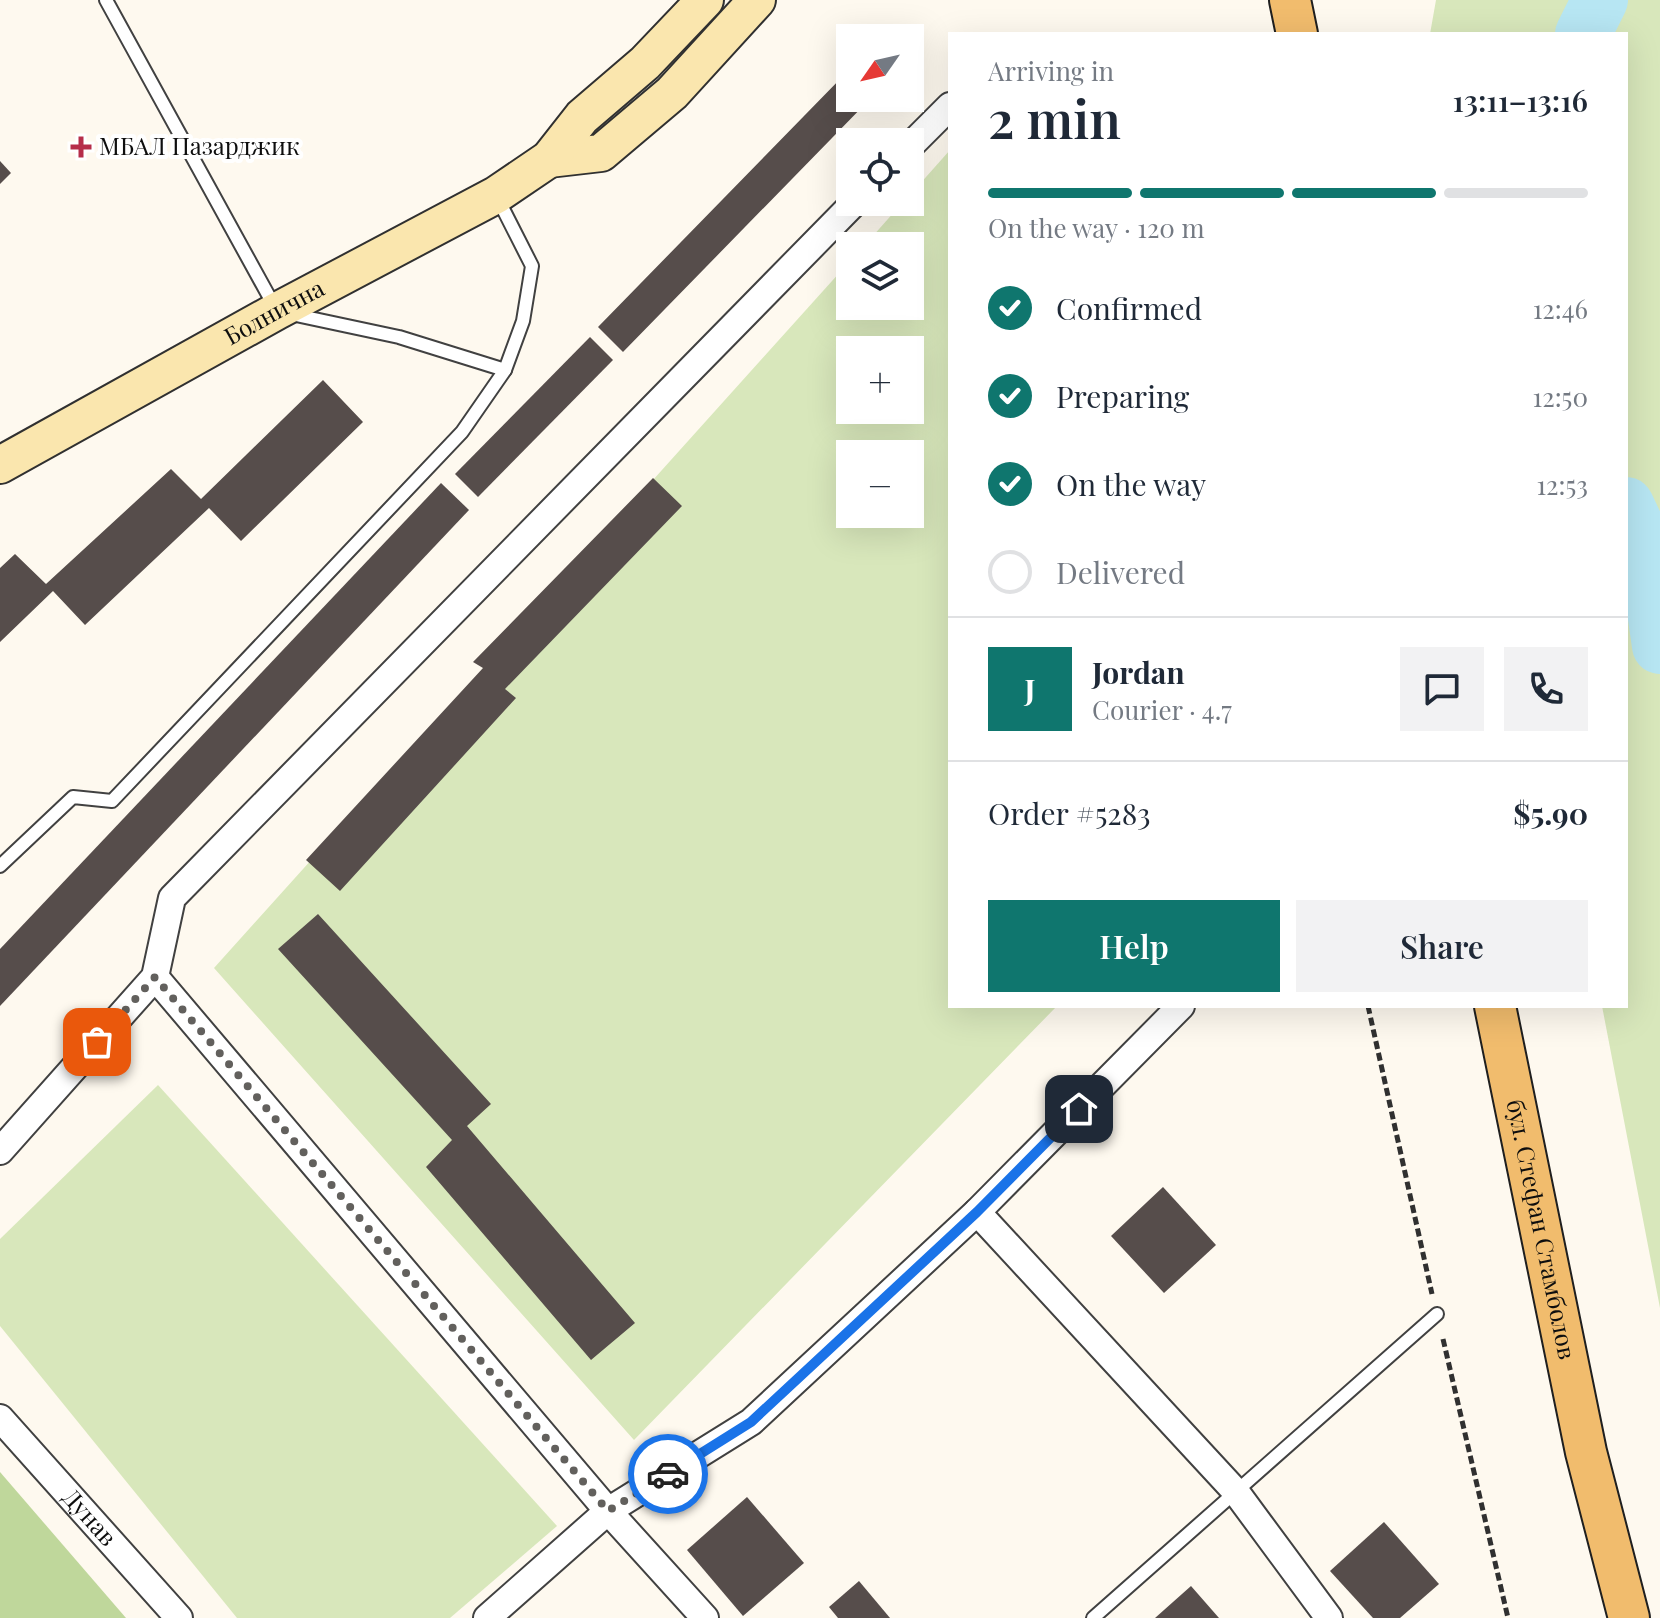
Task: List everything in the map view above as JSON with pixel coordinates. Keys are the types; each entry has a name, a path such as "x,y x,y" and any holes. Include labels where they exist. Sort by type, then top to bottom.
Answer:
{"main road":[{"path":"1290,0 1297,32"},
{"name":"бул. Стефан Стамболов","path":"1495,1008 1586,1452 1629,1618"},
{"name":"бул. Стефан Стамболов","path":"1586,1452 1607,1618"}],"street":[{"name":"Болнична","path":"0,465 277,311 496,195 549,159 582,117 645,63 705,0"},
{"name":"Болнична","path":"549,159 601,153 672,93 757,0"},
{"path":"924,132 948,108"},
{"path":"0,1151 155,977 172,898 841,216"},
{"path":"155,977 608,1511 705,1618"},
{"path":"487,1618 608,1511 751,1422 977,1212 1179,1008"},
{"path":"977,1212 1236,1492 1329,1618"},
{"name":"Дунав","path":"0,1418 179,1618"}],"lane":[{"path":"106,0 277,311 399,337 505,370"},
{"path":"0,866 73,797 112,801 462,432 505,370 523,321 532,266 496,195"},
{"path":"1093,1618 1437,1314"}],"green space":[{"path":"1436,0 1660,0 1660,1308 1602,1008 1628,1008 1628,32 1430,32"},
{"path":"948,152 948,1008 1055,1008 634,1440 214,968 836,277 836,320 924,320 924,232 876,232 891,216 924,216 924,179"},
{"path":"158,1085 557,1526 450,1618 237,1618 0,1326 0,1239"},
{"path":"0,1472 126,1618 0,1618"}],"building":[{"path":"836,83 836,112 857,112 842,128 836,128 836,134 623,352 598,327"},
{"path":"0,161 11,173 0,184"},
{"path":"590,337 613,360 478,497 455,474"},
{"path":"323,380 363,422 241,541 209,508 85,625 53,591 0,642 0,568 15,554 46,584 171,469 201,499"},
{"path":"653,478 682,506 505,689 516,698 340,891 306,860 483,668 473,662"},
{"path":"441,483 469,510 0,1006 0,949"},
{"path":"318,914 491,1104 467,1126 635,1323 591,1360 426,1167 452,1140 278,949"},
{"path":"1163,1187 1216,1245 1164,1293 1111,1236"},
{"path":"747,1497 804,1563 743,1616 687,1550"},
{"path":"1384,1522 1439,1584 1400,1618 1373,1618 1330,1571"},
{"path":"859,1581 890,1618 838,1618 829,1607"},
{"path":"1191,1586 1219,1618 1155,1618"}],"waterway":[{"path":"1584,32 1600,0"},
{"path":"1628,509 1646,547 1660,646"}],"way so far":[{"path":"97,1042 155,977 608,1511 668,1474"}],"place":[{"name":"МБАЛ Пазарджик","path":"81,147"}],"route":[{"path":"668,1474 751,1422 977,1212 1079,1109"}]}
